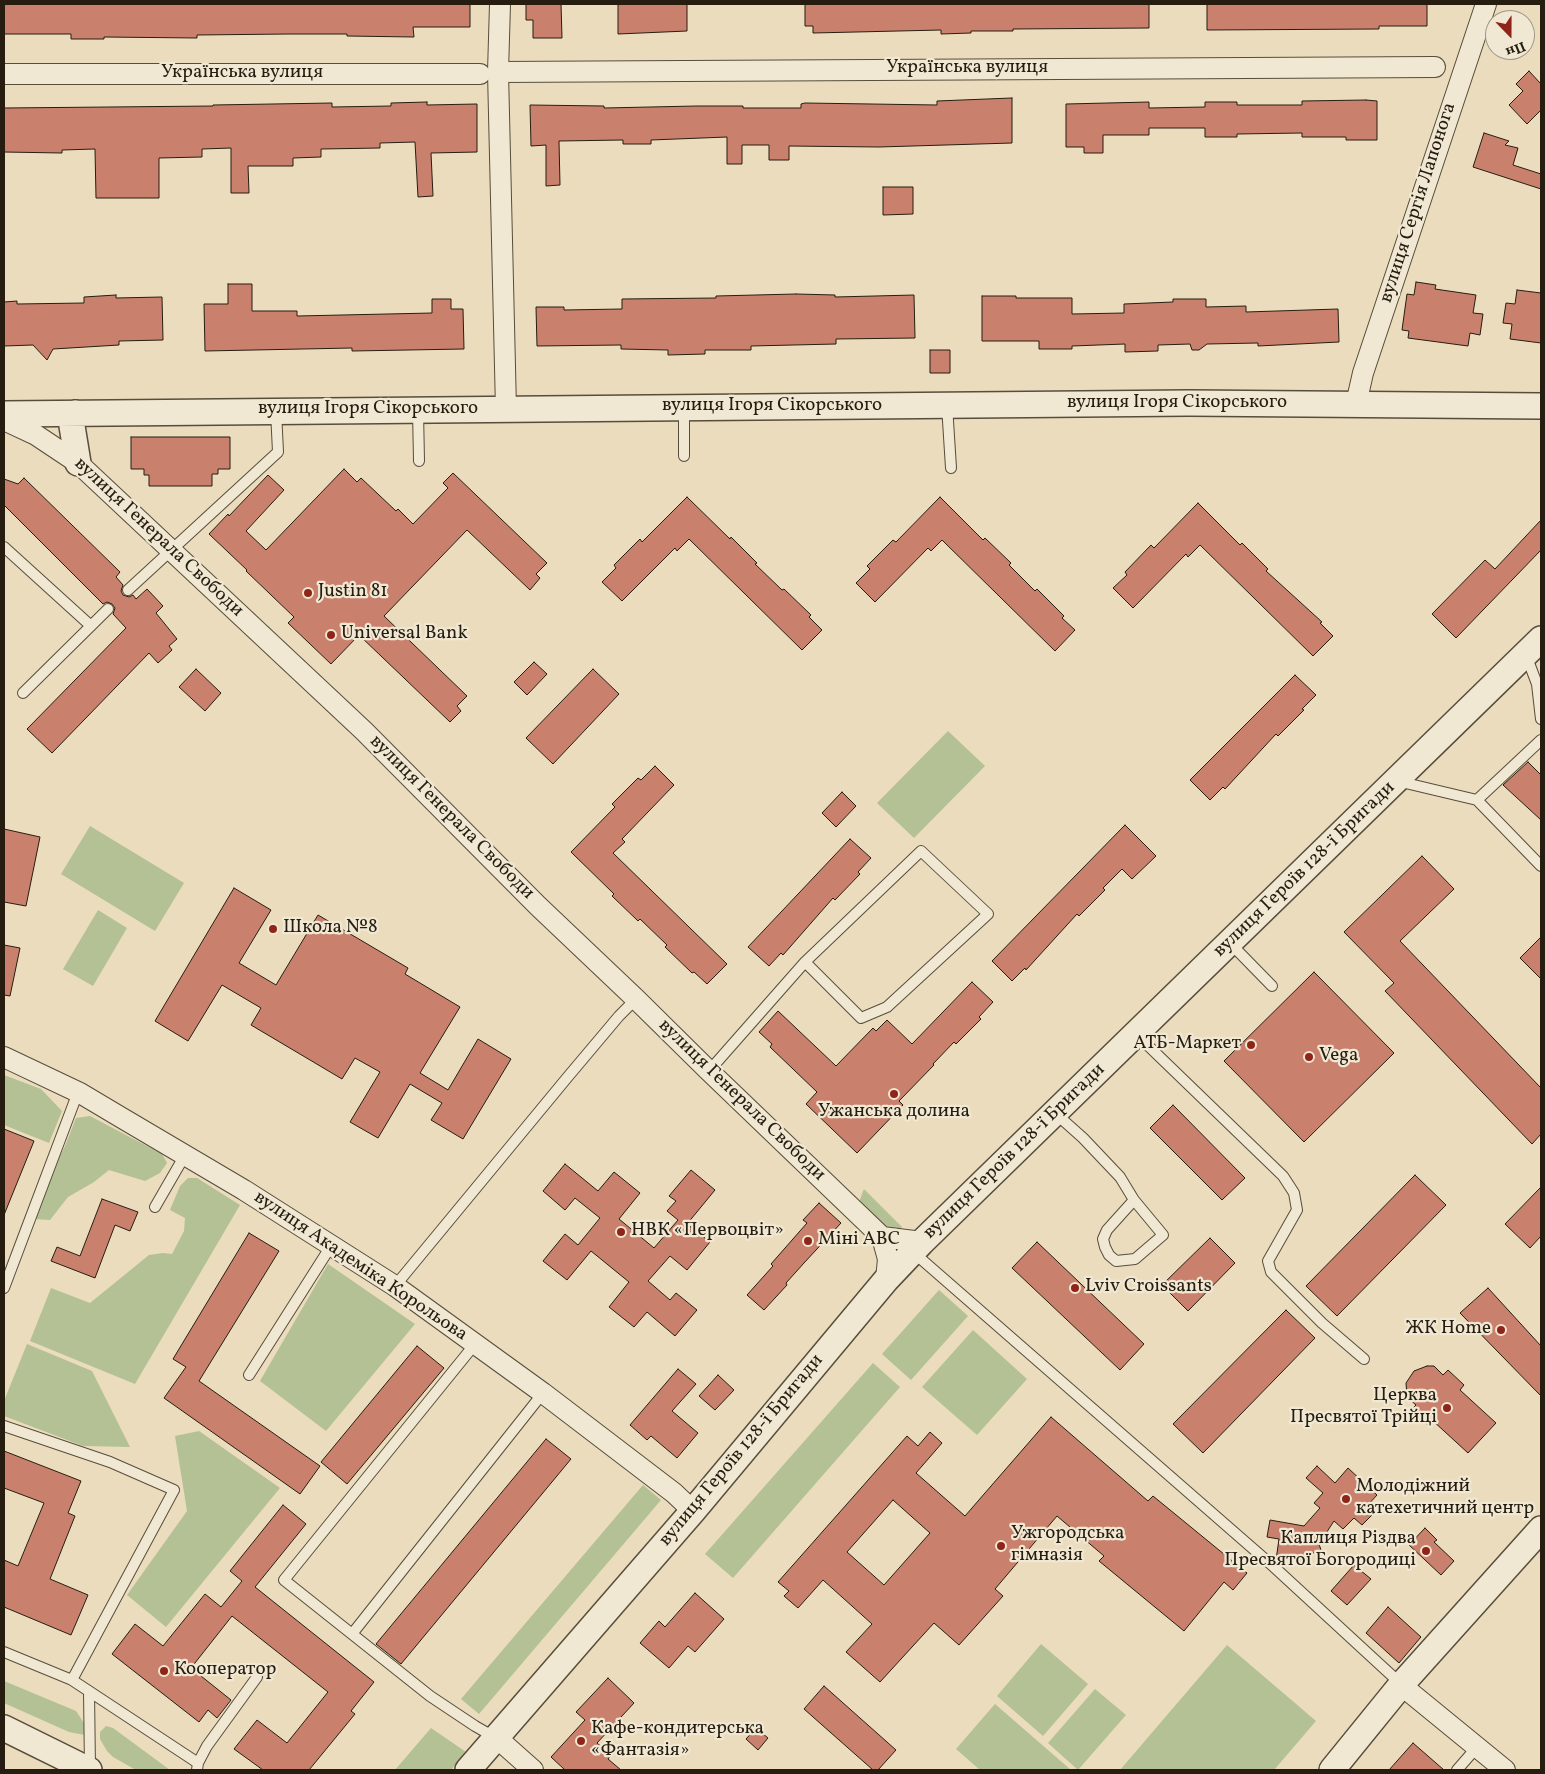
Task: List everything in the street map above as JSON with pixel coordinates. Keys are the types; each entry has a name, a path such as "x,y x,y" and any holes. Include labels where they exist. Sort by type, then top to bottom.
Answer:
{"street":[{"path":"500,4 489,73 506,409"},
{"name":"вулиця Сергія Лапонога","path":"1356,404 1363,372 1486,4"},
{"name":"Українська вулиця","path":"4,74 1435,67"},
{"name":"вулиця Ігоря Сікорського","path":"4,414 1189,403 1541,406"},
{"path":"75,413 72,426 78,463"},
{"name":"вулиця Генерала Свободи","path":"4,420 36,435 78,463 172,549 364,731 538,906 882,1237"},
{"name":"вулиця Героїв 128-ї Бригади","path":"468,1770 694,1511 886,1280 1534,646"},
{"name":"вулиця Академіка Корольова","path":"4,1057 80,1093 244,1190 395,1286 543,1393 674,1493 694,1511"},
{"path":"882,1237 918,1247"},
{"path":"882,1237 888,1259 886,1280"},
{"path":"1332,1770 1401,1685 1541,1529"},
{"path":"1401,1685 1505,1770"},
{"path":"4,1728 89,1770"},
{"path":"497,1738 533,1770"}],"lane":[{"path":"947,405 951,468"},
{"path":"684,408 684,456"},
{"path":"418,410 419,461"},
{"path":"128,590 278,452 276,411"},
{"path":"4,547 90,626"},
{"path":"23,693 108,609"},
{"path":"1534,646 1541,719"},
{"path":"1477,800 1541,740"},
{"path":"1396,781 1477,800 1541,866"},
{"path":"709,1071 805,962 921,851 988,914 887,1007 862,1018 805,962"},
{"path":"1230,943 1272,986"},
{"path":"395,1286 619,1016 636,999"},
{"path":"1136,1034 1283,1176 1294,1193 1297,1210 1268,1261 1271,1272 1322,1323 1364,1358"},
{"path":"4,1288 75,1100 80,1093"},
{"path":"1056,1113 1120,1177 1134,1200 1163,1235 1135,1259 1116,1261 1109,1255 1103,1238 1134,1200"},
{"path":"156,1207 185,1155"},
{"path":"249,1375 331,1246"},
{"path":"918,1247 1274,1567 1401,1685"},
{"path":"475,1344 284,1580 430,1696 475,1726 497,1738"},
{"path":"352,1634 543,1393"},
{"path":"4,1426 110,1462 174,1490 72,1680"},
{"path":"4,1652 72,1680 198,1767 207,1746 257,1677"},
{"path":"89,1691 89,1770"},
{"path":"1457,1770 1477,1747"}],"green space":[{"path":"948,731 985,766 914,838 877,803"},
{"path":"90,826 184,883 155,931 61,874"},
{"path":"98,910 127,928 93,986 63,969"},
{"path":"4,1075 41,1089 62,1111 49,1143 4,1125"},
{"path":"90,1116 162,1154 167,1163 160,1173 145,1181 109,1170 94,1182 68,1197 50,1220 34,1219 47,1182 65,1146 76,1118"},
{"path":"188,1178 197,1178 240,1205 135,1384 30,1341 51,1288 90,1303 149,1255 172,1254 184,1231 185,1218 170,1210 180,1186"},
{"path":"864,1189 902,1227 899,1231 874,1221 857,1207"},
{"path":"328,1264 415,1324 326,1431 260,1381"},
{"path":"939,1290 968,1316 911,1380 882,1354"},
{"path":"973,1330 1027,1379 977,1435 922,1387"},
{"path":"27,1344 92,1371 130,1447 83,1446 4,1416 4,1401"},
{"path":"873,1363 900,1387 733,1578 705,1554"},
{"path":"199,1431 280,1488 166,1627 127,1595 187,1511 175,1436"},
{"path":"643,1485 661,1500 479,1714 461,1699"},
{"path":"1041,1644 1088,1684 1043,1736 997,1696"},
{"path":"1227,1645 1316,1721 1274,1770 1120,1770"},
{"path":"4,1681 76,1711 84,1723 85,1735 69,1732 4,1703"},
{"path":"1095,1689 1126,1715 1078,1770 1048,1743"},
{"path":"995,1704 1071,1770 980,1770 956,1749"},
{"path":"106,1726 113,1728 170,1770 136,1770 113,1757 100,1739 100,1732"},
{"path":"431,1728 466,1752 451,1770 395,1770"}],"building":[{"path":"4,4 470,4 470,27 413,27 414,37 288,34 197,35 197,38 104,37 104,39 71,39 71,34 4,34"},
{"path":"526,4 561,4 562,38 533,38 533,20 526,20"},
{"path":"618,4 687,4 687,31 618,34"},
{"path":"805,4 1149,4 1149,28 1013,29 1013,31 971,31 971,33 941,34 941,30 813,33 813,26 805,26"},
{"path":"1207,4 1427,4 1427,26 1379,26 1379,29 1207,30"},
{"path":"1529,71 1541,84 1541,110 1527,124 1509,105 1523,91 1516,84"},
{"path":"1012,98 1012,143 879,147 789,146 789,160 769,160 769,145 742,145 742,164 727,164 727,137 651,140 651,144 623,144 623,140 559,141 560,185 546,186 546,145 531,146 530,105 604,106 604,108 743,106 743,108 801,108 801,104 805,103 937,105 937,101"},
{"path":"1302,101 1377,101 1377,140 1346,140 1346,137 1302,137 1302,133 1237,134 1237,137 1205,137 1205,128 1149,128 1149,135 1103,135 1103,153 1084,153 1084,147 1066,147 1066,104 1149,102 1149,108 1205,107 1205,102 1237,102 1237,105 1302,105"},
{"path":"427,102 427,105 477,104 477,152 431,153 433,196 418,197 415,142 380,143 380,148 321,149 321,157 293,158 293,166 248,166 249,193 231,193 231,148 202,149 202,157 159,158 159,198 96,198 95,149 62,150 62,153 4,152 4,108 332,103 332,107 391,106 391,103"},
{"path":"1484,133 1509,141 1505,145 1518,148 1513,165 1541,174 1541,189 1473,167"},
{"path":"883,187 913,187 913,214 883,215"},
{"path":"1416,282 1436,285 1435,289 1476,295 1473,313 1483,314 1480,335 1470,333 1468,346 1408,338 1409,331 1402,330 1407,294 1414,295"},
{"path":"228,284 252,284 252,311 297,311 297,316 432,313 432,299 451,299 451,309 463,309 464,349 352,351 352,348 205,351 204,304 228,304"},
{"path":"1517,290 1541,293 1541,343 1510,339 1512,324 1503,323 1506,303 1515,304"},
{"path":"116,295 116,298 162,297 163,340 119,341 119,345 53,349 47,360 33,345 4,346 4,302 17,301 17,304 84,303 84,297"},
{"path":"835,295 835,297 914,295 915,338 836,339 836,344 751,346 751,350 705,350 705,354 668,355 668,350 621,349 621,345 537,346 536,307 564,307 564,310 622,309 622,299 716,298 716,296"},
{"path":"982,296 1072,298 1072,314 1124,313 1124,304 1173,302 1173,299 1206,299 1206,307 1246,306 1246,312 1338,309 1339,342 1258,346 1258,343 1207,344 1199,350 1192,350 1190,344 1158,345 1158,351 1125,352 1125,344 1072,346 1072,349 1039,349 1039,341 982,341"},
{"path":"930,350 950,350 950,373 930,373"},
{"path":"131,437 230,437 230,469 218,469 218,474 212,474 212,486 149,486 149,475 144,475 144,469 131,469"},
{"path":"344,469 357,482 361,478 396,511 398,509 413,524 448,488 443,483 453,473 547,563 536,574 540,578 530,590 467,530 384,616 467,696 457,706 461,711 450,722 359,635 331,664 288,623 294,617 209,534 268,475 284,490 246,531 266,550"},
{"path":"24,478 120,572 116,577 123,585 121,591 123,595 129,597 133,595 136,599 147,589 163,606 156,613 177,639 169,646 172,650 158,663 149,653 52,753 27,729 126,628 113,614 115,608 112,604 107,602 103,604 4,505 4,479 18,484"},
{"path":"687,497 730,539 731,537 782,590 784,589 811,615 809,617 822,630 802,650 689,539 677,551 675,548 622,601 602,582 616,568 614,565 640,539 642,542"},
{"path":"940,497 983,540 985,538 1011,563 1009,565 1035,591 1037,589 1075,630 1055,651 942,540 931,551 928,548 875,602 856,583 870,569 867,566 893,540 896,542"},
{"path":"1198,503 1240,545 1242,543 1268,569 1266,571 1322,622 1320,623 1333,636 1313,656 1200,545 1188,557 1186,554 1133,608 1113,588 1127,575 1125,572 1151,545 1154,548"},
{"path":"1541,520 1541,550 1456,638 1432,614 1485,560 1495,569"},
{"path":"534,662 547,674 527,695 514,682"},
{"path":"196,669 221,693 205,711 179,687"},
{"path":"593,669 619,694 553,764 526,738"},
{"path":"1295,675 1316,695 1302,709 1304,710 1278,736 1276,734 1225,789 1223,787 1210,800 1190,780"},
{"path":"1528,762 1541,775 1541,820 1503,785"},
{"path":"655,766 674,785 622,839 625,842 613,853 727,964 707,984 694,972 692,973 665,947 667,945 640,919 638,921 612,896 614,894 571,852 615,807 612,804 638,778 641,780"},
{"path":"842,792 856,806 836,827 822,813"},
{"path":"1125,825 1156,856 1132,879 1122,869 1103,888 1105,890 1079,916 1077,914 1026,970 1025,968 1012,981 992,961"},
{"path":"4,829 40,837 26,906 4,902"},
{"path":"850,839 871,858 858,872 860,874 835,900 833,898 783,955 781,953 769,966 748,947"},
{"path":"1422,856 1454,889 1400,941 1541,1088 1541,1134 1532,1144 1385,991 1394,983 1344,932"},
{"path":"234,888 271,910 239,963 276,985 318,915 408,968 405,974 460,1007 420,1073 448,1090 478,1039 511,1059 463,1139 431,1120 442,1103 410,1084 378,1138 350,1122 380,1072 355,1058 342,1079 251,1025 261,1008 222,985 188,1041 155,1021"},
{"path":"1541,937 1541,979 1520,958"},
{"path":"4,945 20,948 10,996 4,995"},
{"name":"Vega","path":"1314,972 1394,1053 1304,1142 1224,1061"},
{"path":"972,982 993,1002 979,1017 981,1019 956,1044 954,1042 899,1101 903,1105 857,1153 806,1104 817,1092 770,1047 772,1044 759,1032 778,1011 836,1066 873,1028 876,1031 887,1020 912,1044"},
{"path":"1173,1105 1245,1178 1222,1200 1150,1128"},
{"path":"4,1129 34,1141 4,1215"},
{"path":"565,1164 598,1191 614,1172 640,1193 619,1219 654,1248 678,1220 667,1211 676,1201 669,1196 691,1170 715,1190 687,1224 710,1242 687,1270 670,1256 648,1281 670,1300 676,1293 697,1310 675,1336 647,1312 634,1327 609,1307 629,1282 591,1251 567,1280 543,1261 565,1234 578,1245 600,1218 575,1198 565,1210 543,1191"},
{"path":"1415,1175 1446,1205 1337,1316 1306,1286"},
{"path":"1541,1187 1541,1236 1530,1248 1505,1224"},
{"path":"102,1199 138,1212 130,1231 115,1225 95,1278 51,1261 57,1247 80,1256"},
{"path":"819,1203 841,1223 764,1310 747,1295 807,1223 803,1220"},
{"path":"249,1233 279,1251 199,1381 320,1466 300,1494 164,1398 186,1367 173,1359"},
{"path":"1210,1238 1235,1263 1188,1311 1162,1285"},
{"path":"1037,1242 1144,1344 1120,1370 1012,1268"},
{"name":"ЖК Home","path":"1488,1288 1541,1346 1541,1396 1460,1313"},
{"path":"1286,1310 1315,1338 1203,1453 1173,1424"},
{"path":"417,1346 444,1368 347,1484 321,1462"},
{"name":"Церква Пресвятої Трійці","path":"1427,1366 1434,1366 1443,1375 1448,1370 1464,1385 1460,1390 1496,1423 1468,1453 1432,1420 1428,1425 1411,1410 1416,1405 1407,1397 1406,1383 1414,1371"},
{"path":"678,1369 696,1384 672,1411 698,1433 677,1458 651,1436 647,1440 630,1425"},
{"path":"718,1375 734,1390 715,1410 699,1396"},
{"path":"1051,1417 1148,1501 1153,1496 1247,1573 1233,1590 1224,1582 1184,1631 1099,1561 1104,1556 1057,1516 995,1589 1003,1596 959,1645 934,1623 880,1682 846,1652 872,1624 823,1580 798,1608 784,1596 789,1591 778,1582 907,1436 918,1446 930,1432 942,1443 916,1473 965,1516","holes":["893,1500 930,1533 884,1585 847,1552"]},
{"path":"546,1439 571,1459 401,1664 376,1644"},
{"path":"4,1451 81,1481 68,1513 75,1516 50,1579 88,1595 71,1635 4,1607 4,1560 18,1566 44,1503 4,1488"},
{"path":"1317,1466 1335,1483 1348,1468 1377,1495 1367,1506 1374,1513 1362,1525 1354,1518 1343,1529 1334,1521 1319,1544 1321,1550 1311,1554 1305,1564 1294,1558 1277,1561 1279,1539 1267,1537 1270,1520 1304,1526 1320,1508 1314,1503 1323,1493 1306,1478"},
{"path":"283,1505 306,1524 255,1587 374,1682 351,1711 355,1714 309,1770 263,1770 234,1749 257,1720 287,1743 328,1692 232,1616 191,1668 231,1700 217,1718 208,1710 199,1722 112,1654 135,1624 163,1646 205,1594 221,1607 242,1581 230,1571"},
{"name":"Каплиця Різдва Пресвятої Богородиці","path":"1425,1528 1437,1540 1434,1542 1454,1561 1441,1575 1409,1545"},
{"path":"1354,1565 1371,1579 1347,1605 1331,1591"},
{"path":"695,1593 724,1619 695,1652 688,1646 669,1668 640,1643 659,1621 665,1627"},
{"path":"1388,1607 1421,1637 1399,1663 1366,1633"},
{"path":"608,1678 634,1703 597,1743 611,1755 608,1759 621,1770 565,1770 551,1757 585,1720 576,1712"},
{"path":"824,1686 896,1750 878,1770 873,1770 804,1709"},
{"path":"756,1728 768,1738 758,1750 746,1739"},
{"path":"1413,1743 1444,1770 1389,1770"}],"place":[{"name":"Justin 81","path":"308,593"},
{"name":"Universal Bank","path":"331,635"},
{"name":"Школа №8","path":"273,929"},
{"name":"АТБ-Маркет","path":"1251,1045"},
{"name":"Vega","path":"1309,1057"},
{"name":"Ужанська долина","path":"894,1094"},
{"name":"НВК «Первоцвіт»","path":"621,1232"},
{"name":"Міні ABC","path":"808,1241"},
{"name":"Lviv Croissants","path":"1075,1288"},
{"name":"ЖК Home","path":"1501,1330"},
{"name":"Церква Пресвятої Трійці","path":"1447,1408"},
{"name":"Молодіжний катехетичний центр","path":"1346,1499"},
{"name":"Ужгородська гімназія","path":"1001,1546"},
{"name":"Каплиця Різдва Пресвятої Богородиці","path":"1426,1551"},
{"name":"Кооператор","path":"164,1671"},
{"name":"Кафе-кондитерська «Фантазія»","path":"581,1741"}]}
